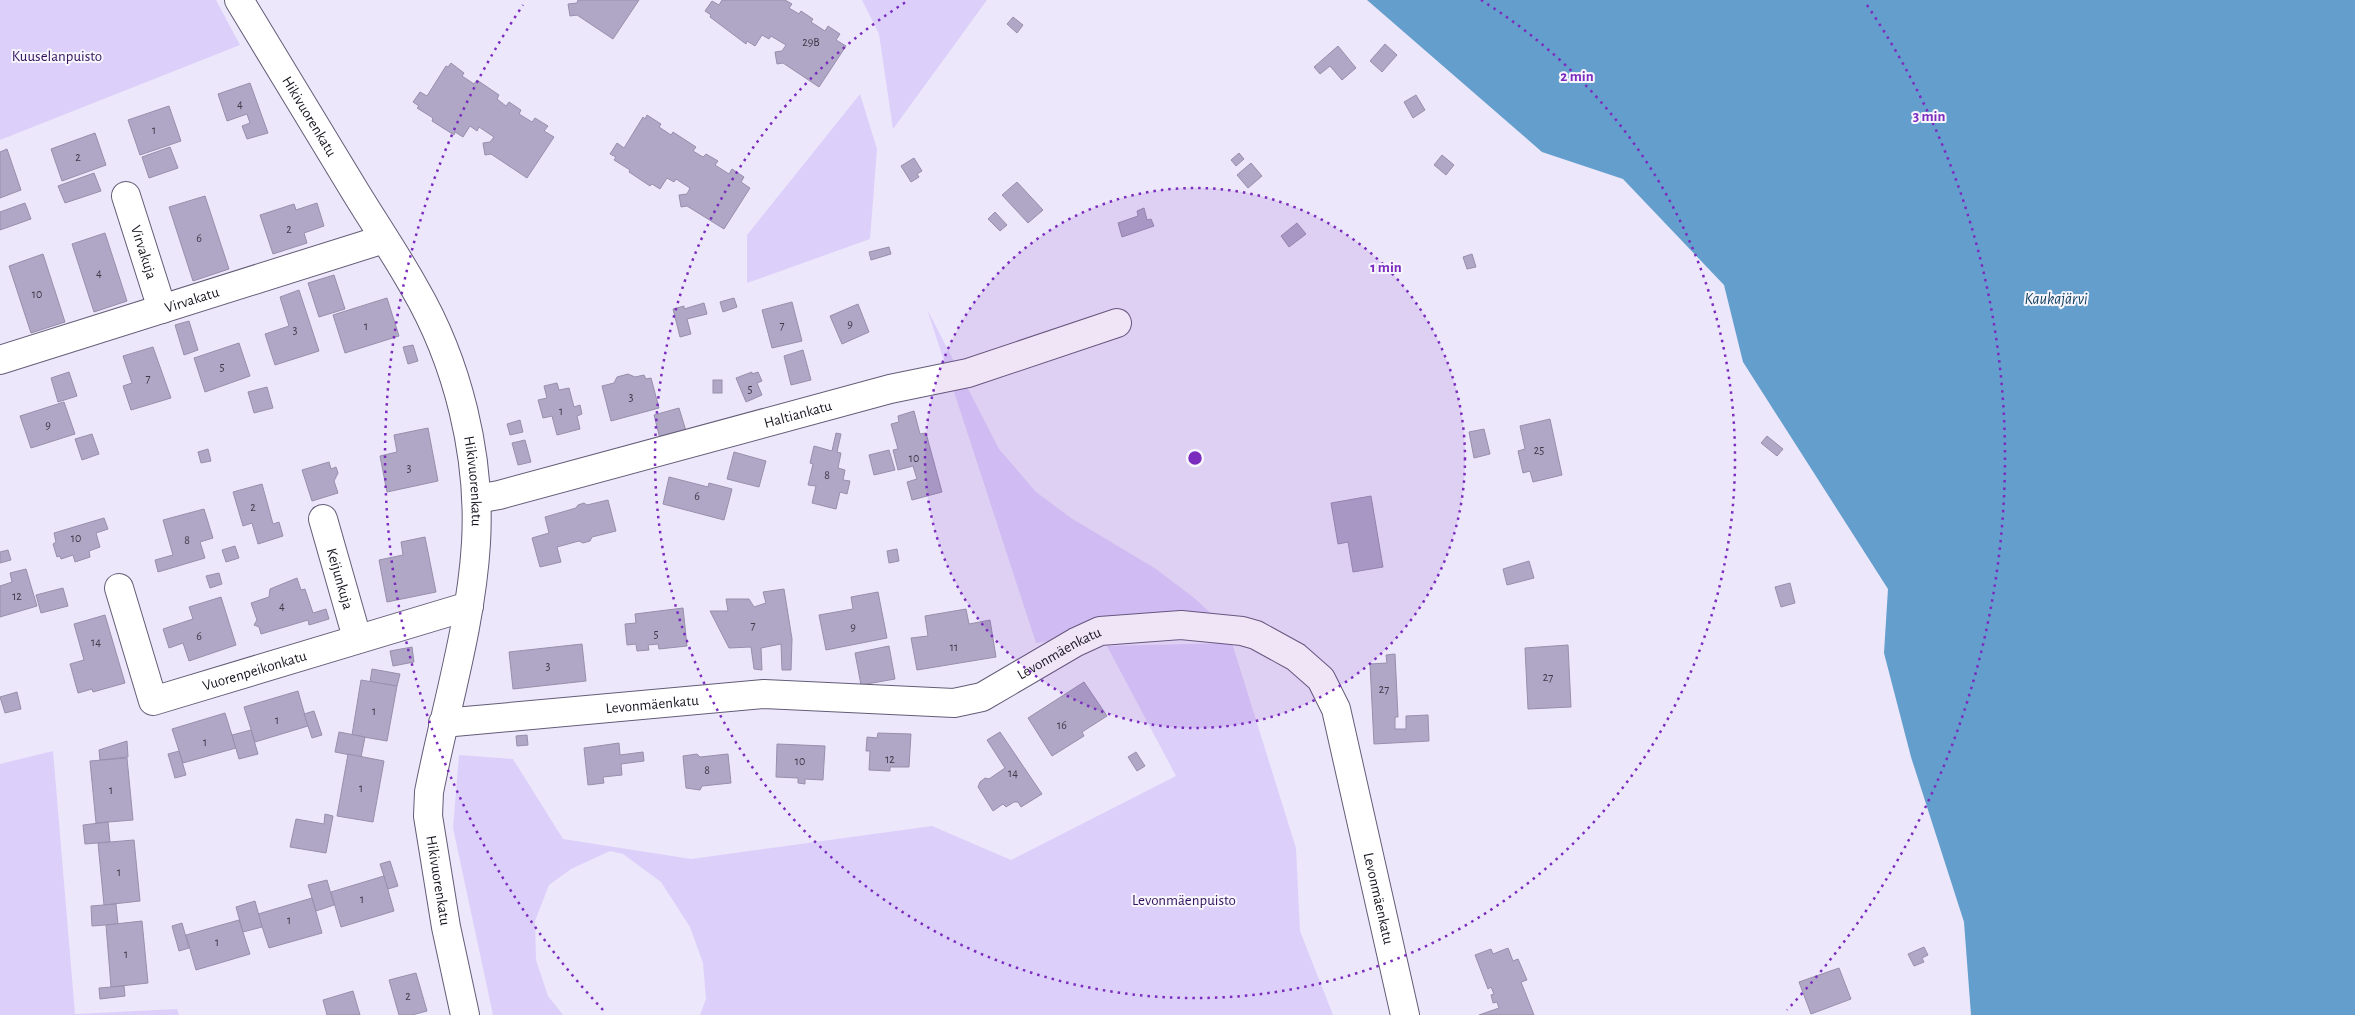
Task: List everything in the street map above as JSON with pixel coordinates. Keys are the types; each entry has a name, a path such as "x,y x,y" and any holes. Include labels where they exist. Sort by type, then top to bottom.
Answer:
{"street":[{"name":"Hikivuorenkatu","path":"239,0 415,288 445,352 456,382 467,431 476,499 476,543 469,606 429,792 428,816 446,928 465,1015"},
{"name":"Virvakuja","path":"126,196 162,309"},
{"name":"Virvakatu","path":"0,360 384,239"},
{"name":"Haltiankatu","path":"476,499 499,495 890,389 968,373 1118,323"},
{"name":"Keijunkuja","path":"323,519 357,638"},
{"name":"Vuorenpeikonkatu","path":"119,588 153,701 357,638 469,606"},
{"name":"Levonmäenkatu","path":"443,723 764,694 954,703 982,697 1076,642 1100,631 1181,625 1249,633 1296,657 1320,679 1336,708 1405,1015"}],"green space":[{"name":"Kuuselanpuisto","path":"0,0 216,0 240,45 0,140"},
{"path":"862,0 987,0 893,129 879,34"},
{"path":"860,94 877,149 870,239 747,283 747,235"},
{"path":"927,309 999,449 1036,492 1071,518 1156,569 1193,597 1214,616 1173,611 1101,620 1057,640 1036,643"},
{"name":"Levonmäenpuisto","path":"1232,643 1296,848 1300,931 1333,1015 700,1015 706,999 703,963 690,927 661,882 623,854 610,851 571,869 549,885 535,921 536,960 548,996 563,1015 493,1015 453,828 459,755 513,759 563,839 691,859 932,826 1011,860 1176,776 1107,646"},
{"path":"53,751 75,1014 177,1009 179,1015 0,1015 0,764"}],"water":[{"name":"Kaukajärvi","path":"1367,0 2355,0 2355,1015 1971,1015 1964,922 1911,757 1884,653 1888,589 1743,362 1724,285 1623,179 1542,152"}],"building":[{"path":"578,0 639,0 613,39 577,15 570,16 568,4 577,3"},
{"path":"722,0 785,0 792,4 789,8 799,14 801,11 813,19 811,22 825,31 828,26 840,34 836,40 846,46 819,87 783,63 777,64 775,52 782,51 786,45 771,36 769,39 762,35 755,46 747,41 746,44 710,17 711,15 705,11 712,1 719,5"},
{"path":"1013,17 1023,25 1017,33 1007,24"},
{"path":"1385,44 1397,55 1382,72 1370,61"},
{"path":"1338,46 1356,68 1342,80 1330,66 1320,74 1314,67"},
{"path":"451,63 464,73 462,76 474,84 477,80 499,95 497,99 506,106 509,102 521,110 519,114 532,122 535,118 548,126 544,131 554,137 527,178 491,154 485,155 483,143 490,142 494,137 479,127 477,131 470,126 463,137 455,132 454,135 432,121 433,118 417,108 419,106 413,102 420,92 427,96 446,66 448,67"},
{"path":"250,83 268,133 247,139 242,126 250,123 247,114 227,121 218,94"},
{"path":"1416,95 1425,110 1413,118 1404,102"},
{"path":"169,106 181,141 140,155 128,120"},
{"path":"647,115 661,124 659,127 671,135 673,132 696,147 693,151 703,157 706,154 718,161 715,165 729,174 732,169 744,177 741,182 750,188 724,229 687,206 681,207 679,195 687,194 690,188 676,179 674,182 667,178 660,189 652,184 650,186 614,160 616,157 610,154 617,143 624,148 643,117 645,119"},
{"path":"95,133 106,165 62,181 51,149"},
{"path":"170,147 178,168 149,178 142,157"},
{"path":"7,149 21,190 0,198 0,152"},
{"path":"1239,153 1244,159 1236,166 1231,160"},
{"path":"1442,155 1454,165 1446,175 1434,165"},
{"path":"914,158 922,171 917,174 919,177 911,182 901,166"},
{"path":"1251,163 1262,176 1248,188 1237,175"},
{"path":"94,173 101,191 65,203 58,186"},
{"path":"1017,182 1043,210 1028,223 1002,195"},
{"path":"205,196 229,269 193,281 169,207"},
{"path":"25,203 31,219 0,230 0,212"},
{"path":"317,203 324,226 304,233 307,243 273,254 260,215 294,204 296,210"},
{"path":"1144,208 1147,220 1151,219 1154,226 1122,237 1118,223 1138,216 1137,211"},
{"path":"995,212 1007,225 1000,231 988,219"},
{"path":"1297,223 1306,234 1289,247 1281,236"},
{"path":"105,233 127,301 94,312 72,244"},
{"path":"889,247 891,254 871,260 869,252"},
{"path":"43,254 65,322 31,333 9,266"},
{"path":"1472,254 1476,267 1467,269 1463,257"},
{"path":"334,275 345,309 319,317 308,283"},
{"path":"299,290 319,351 275,365 265,334 289,326 280,297"},
{"path":"387,298 399,336 345,353 333,315"},
{"path":"734,298 737,307 723,312 720,302"},
{"path":"792,302 802,341 772,348 762,310"},
{"path":"704,303 707,314 687,319 691,334 680,337 673,309 684,306 684,309"},
{"path":"858,304 869,332 842,344 830,316"},
{"path":"189,321 198,350 184,355 175,325"},
{"path":"239,343 250,376 205,392 194,358"},
{"path":"413,345 418,361 408,364 403,347"},
{"path":"153,347 171,398 131,410 123,386 132,383 123,356"},
{"path":"803,350 811,380 791,385 784,356"},
{"path":"69,372 77,396 58,402 51,378"},
{"path":"752,372 752,374 758,372 762,381 757,383 762,395 746,402 736,378"},
{"path":"628,374 635,377 644,375 646,379 651,378 659,408 611,421 602,386 614,383 617,377"},
{"path":"713,380 722,380 722,393 713,393"},
{"path":"557,383 559,390 569,388 574,407 580,405 582,414 577,416 580,429 557,435 552,416 543,418 538,400 547,398 544,386"},
{"path":"267,387 273,408 254,413 248,392"},
{"path":"64,402 75,434 31,448 20,416"},
{"path":"679,408 686,431 660,439 654,415"},
{"path":"914,411 920,434 926,433 942,492 912,500 907,482 917,479 913,466 898,470 893,450 898,449 891,424 899,422 898,416"},
{"path":"1550,419 1562,475 1533,482 1530,471 1523,473 1518,451 1525,449 1520,426"},
{"path":"520,420 523,432 510,435 507,424"},
{"path":"428,428 438,481 387,492 380,456 397,452 394,435"},
{"path":"1484,429 1490,454 1474,458 1469,432"},
{"path":"836,433 841,434 837,452 841,453 838,468 845,470 843,480 850,481 847,494 840,492 836,509 812,503 816,486 808,485 813,464 810,463 814,446 832,451"},
{"path":"92,434 99,454 82,460 75,439"},
{"path":"1767,436 1783,449 1777,456 1761,443"},
{"path":"525,440 531,462 518,465 512,443"},
{"path":"208,449 211,461 201,463 198,452"},
{"path":"889,450 895,470 874,475 869,455"},
{"path":"734,452 766,461 759,487 727,479"},
{"path":"329,462 331,469 336,467 338,473 334,481 338,493 312,501 302,470"},
{"path":"669,477 708,487 709,483 732,489 724,520 663,504"},
{"path":"262,484 273,524 279,522 283,536 258,544 252,523 243,526 233,492"},
{"path":"1371,496 1383,567 1353,572 1348,542 1338,544 1331,503"},
{"path":"608,500 616,531 592,537 590,541 583,543 579,541 557,547 561,562 540,567 532,538 549,533 545,517 576,508 584,503 587,505"},
{"path":"204,509 213,538 200,542 205,558 158,572 155,560 173,555 163,520"},
{"path":"104,518 108,529 96,533 100,547 89,551 90,557 75,562 73,555 61,559 60,556 57,557 53,544 56,542 54,533"},
{"path":"425,537 436,592 387,602 379,560 403,555 401,542"},
{"path":"235,546 239,558 226,562 222,550"},
{"path":"897,549 899,561 889,563 887,551"},
{"path":"8,550 11,560 0,563 0,552"},
{"path":"1529,561 1534,578 1507,585 1503,569"},
{"path":"26,569 37,606 0,617 0,586 12,582 10,573"},
{"path":"219,573 222,584 210,588 206,576"},
{"path":"297,578 301,590 305,589 313,613 326,609 329,619 309,625 308,620 261,634 259,627 254,625 257,620 251,603 269,597 270,589"},
{"path":"1790,583 1795,603 1781,607 1775,587"},
{"path":"63,588 68,606 41,613 36,595"},
{"path":"784,589 792,639 791,670 782,670 781,644 761,648 762,670 754,669 751,647 729,648 710,611 728,611 726,599 749,599 754,607 766,603 763,592"},
{"path":"878,592 887,638 826,650 819,615 853,609 851,597"},
{"path":"221,597 236,645 189,661 183,643 169,648 163,629 193,619 189,607"},
{"path":"683,608 687,646 659,649 658,644 648,645 649,650 637,651 636,644 627,645 625,624 636,623 635,614"},
{"path":"966,609 969,624 990,620 996,657 917,670 911,638 928,636 925,616"},
{"path":"105,615 125,683 93,692 92,689 78,693 70,664 84,660 74,624"},
{"path":"582,644 586,681 513,689 509,652"},
{"path":"1568,645 1571,707 1528,709 1525,648"},
{"path":"889,646 895,679 861,685 855,653"},
{"path":"412,647 414,662 393,666 390,651"},
{"path":"1395,654 1398,717 1395,717 1395,729 1406,729 1406,716 1428,715 1429,741 1374,744 1370,664 1387,663 1386,655"},
{"path":"372,669 400,674 397,686 370,682"},
{"path":"361,680 397,686 387,741 352,735"},
{"path":"1084,682 1107,716 1082,732 1084,736 1052,756 1028,718"},
{"path":"298,691 308,726 255,742 244,707"},
{"path":"17,692 21,709 5,713 0,697"},
{"path":"314,711 322,735 312,738 304,714"},
{"path":"225,713 236,748 183,763 172,729"},
{"path":"251,730 258,754 239,759 232,735"},
{"path":"339,732 365,737 361,757 335,752"},
{"path":"1000,732 1042,794 1021,807 1018,802 1014,802 1006,807 1003,804 993,811 978,787 985,778 989,779 1005,768 987,740"},
{"path":"878,733 911,734 909,767 890,767 890,771 869,770 870,751 866,751 867,737 877,738"},
{"path":"527,735 528,745 517,746 516,736"},
{"path":"127,741 128,757 100,760 99,750"},
{"path":"619,743 620,755 643,752 644,761 621,764 622,775 603,777 604,783 588,785 584,748"},
{"path":"777,744 825,746 823,780 805,779 805,784 798,783 798,778 776,777"},
{"path":"179,751 186,775 175,778 168,754"},
{"path":"1136,752 1145,766 1137,771 1128,757"},
{"path":"348,754 384,761 373,822 337,816"},
{"path":"697,754 700,757 728,754 731,783 702,786 700,790 686,788 683,756"},
{"path":"127,758 133,820 96,823 90,761"},
{"path":"325,814 333,816 326,853 290,847 296,819 324,824"},
{"path":"108,822 110,842 85,844 83,825"},
{"path":"134,840 140,901 104,905 98,843"},
{"path":"390,861 398,886 388,889 380,864"},
{"path":"384,876 394,911 341,927 331,892"},
{"path":"327,880 334,905 316,911 308,885"},
{"path":"312,898 322,933 269,948 258,914"},
{"path":"255,901 262,927 243,932 236,907"},
{"path":"116,904 118,924 92,926 91,906"},
{"path":"239,920 250,954 196,970 186,935"},
{"path":"142,921 148,983 111,987 106,925"},
{"path":"182,923 189,948 179,951 172,926"},
{"path":"1924,947 1928,955 1922,958 1924,962 1914,966 1908,954"},
{"path":"1508,948 1513,961 1518,959 1527,980 1521,982 1534,1015 1479,1015 1499,1008 1497,1002 1493,1003 1491,995 1494,994 1491,987 1488,989 1475,955 1491,949 1493,954"},
{"path":"1839,968 1851,999 1811,1014 1799,982"},
{"path":"416,973 427,1011 412,1015 399,1015 389,980"},
{"path":"124,986 125,996 100,999 99,988"},
{"path":"353,991 360,1015 327,1015 323,1000"}]}
